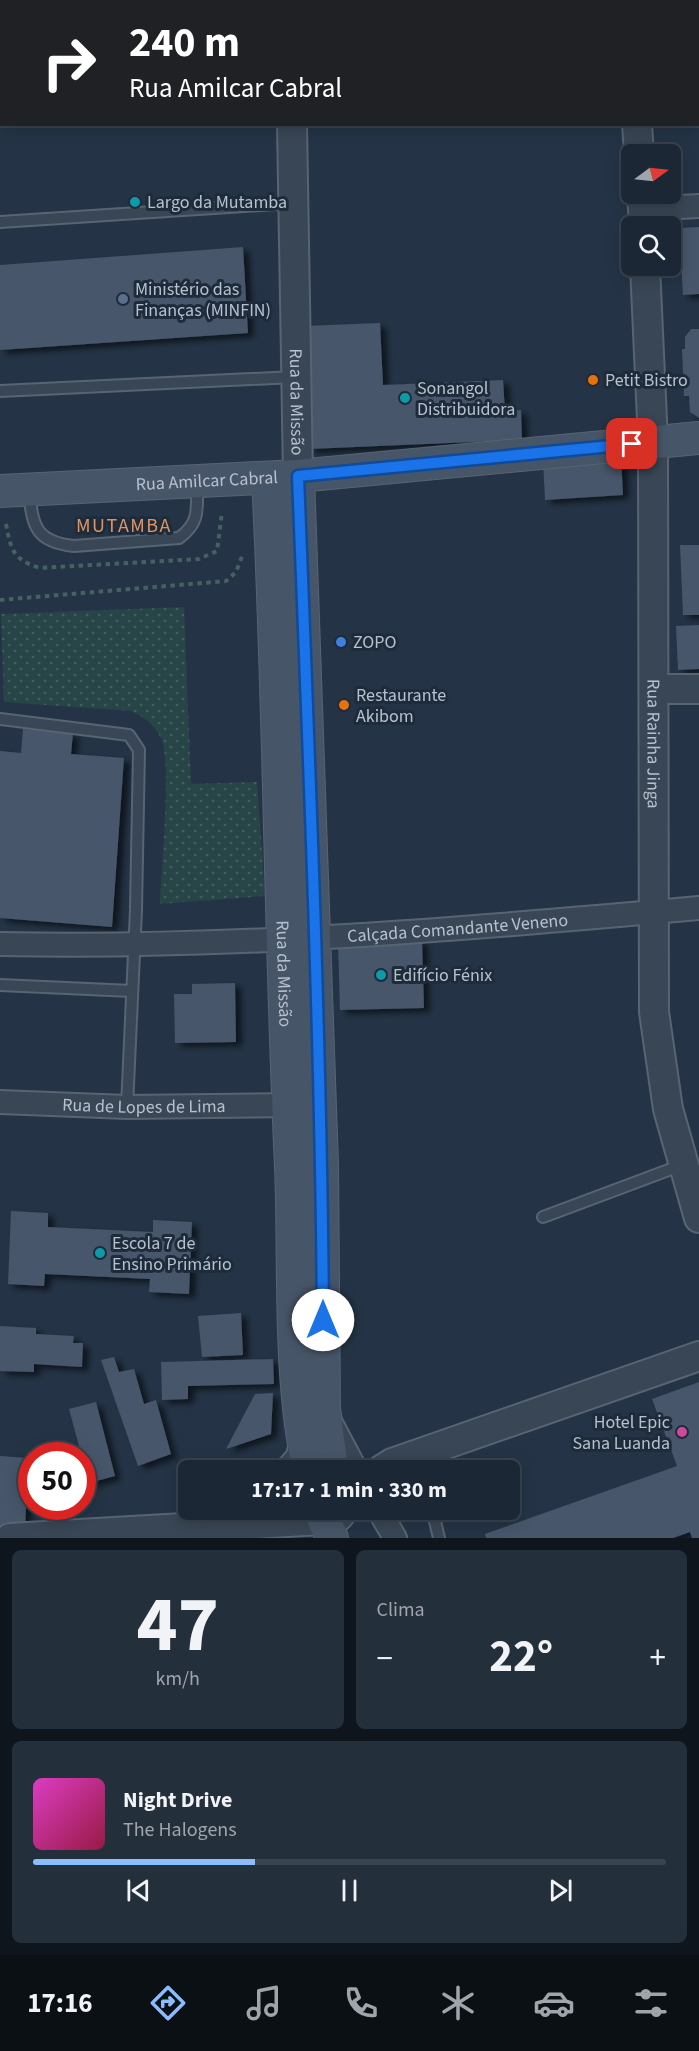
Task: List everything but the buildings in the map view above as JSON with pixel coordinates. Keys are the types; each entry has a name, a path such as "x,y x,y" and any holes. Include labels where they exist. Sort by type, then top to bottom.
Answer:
{"main road":[{"name":"Rua Amilcar Cabral","path":"14,490 283,477 699,438"},
{"name":"Rua da Missão","path":"283,477 315,937 322,1165 310,1460"},
{"name":"Rua da Missão","path":"283,477 279,732 287,1105 312,1416 328,1460"}],"street":[{"name":"Rua da Missão","path":"283,477 295,377 292,126"},
{"path":"637,126 638,144"},
{"path":"643,210 699,206"},
{"name":"Rua Rainha Jinga","path":"645,276 653,442 654,1012 668,1109 682,1165 699,1218"},
{"path":"655,689 699,688"},
{"name":"Calçada Comandante Veneno","path":"0,944 135,944 284,939 699,908"},
{"name":"Rua de Lopes de Lima","path":"0,1102 127,1107 319,1104"},
{"path":"413,1460 699,1356"},
{"path":"312,1416 348,1460"},
{"path":"10,1538 333,1520"},
{"path":"384,1520 395,1538"}],"lane":[{"path":"0,222 292,203"},
{"path":"0,391 295,377"},
{"path":"14,490 33,523 44,536 59,544 74,546 179,538 191,529 196,514 197,482"},
{"path":"0,719 129,735 139,750 135,944 127,1107"},
{"path":"0,985 132,992"},
{"path":"543,1217 682,1165"},
{"path":"287,1460 312,1416"},
{"path":"196,1528 207,1520"},
{"path":"435,1520 439,1538"}],"path":[{"path":"0,600 226,581 236,572 243,555 243,546"}],"green space":[{"path":"184,607 191,784 257,782 265,896 160,904 166,769 161,738 145,719 131,711 4,702 1,614"}],"place":[{"name":"Largo da Mutamba","path":"135,202"},
{"name":"Ministério das Finanças (MINFIN)","path":"123,299"},
{"name":"Petit Bistro","path":"593,380"},
{"name":"Sonangol Distribuidora","path":"405,398"},
{"name":"ZOPO","path":"341,642"},
{"name":"Restaurante Akibom","path":"344,705"},
{"name":"Edifício Fénix","path":"381,975"},
{"name":"Escola 7 de Ensino Primário","path":"100,1253"},
{"name":"Hotel Epic Sana Luanda","path":"682,1432"}],"district":[{"name":"MUTAMBA","path":"124,525"}],"route":[{"path":"323,1320 322,1165 314,875 298,476 632,444"}]}
